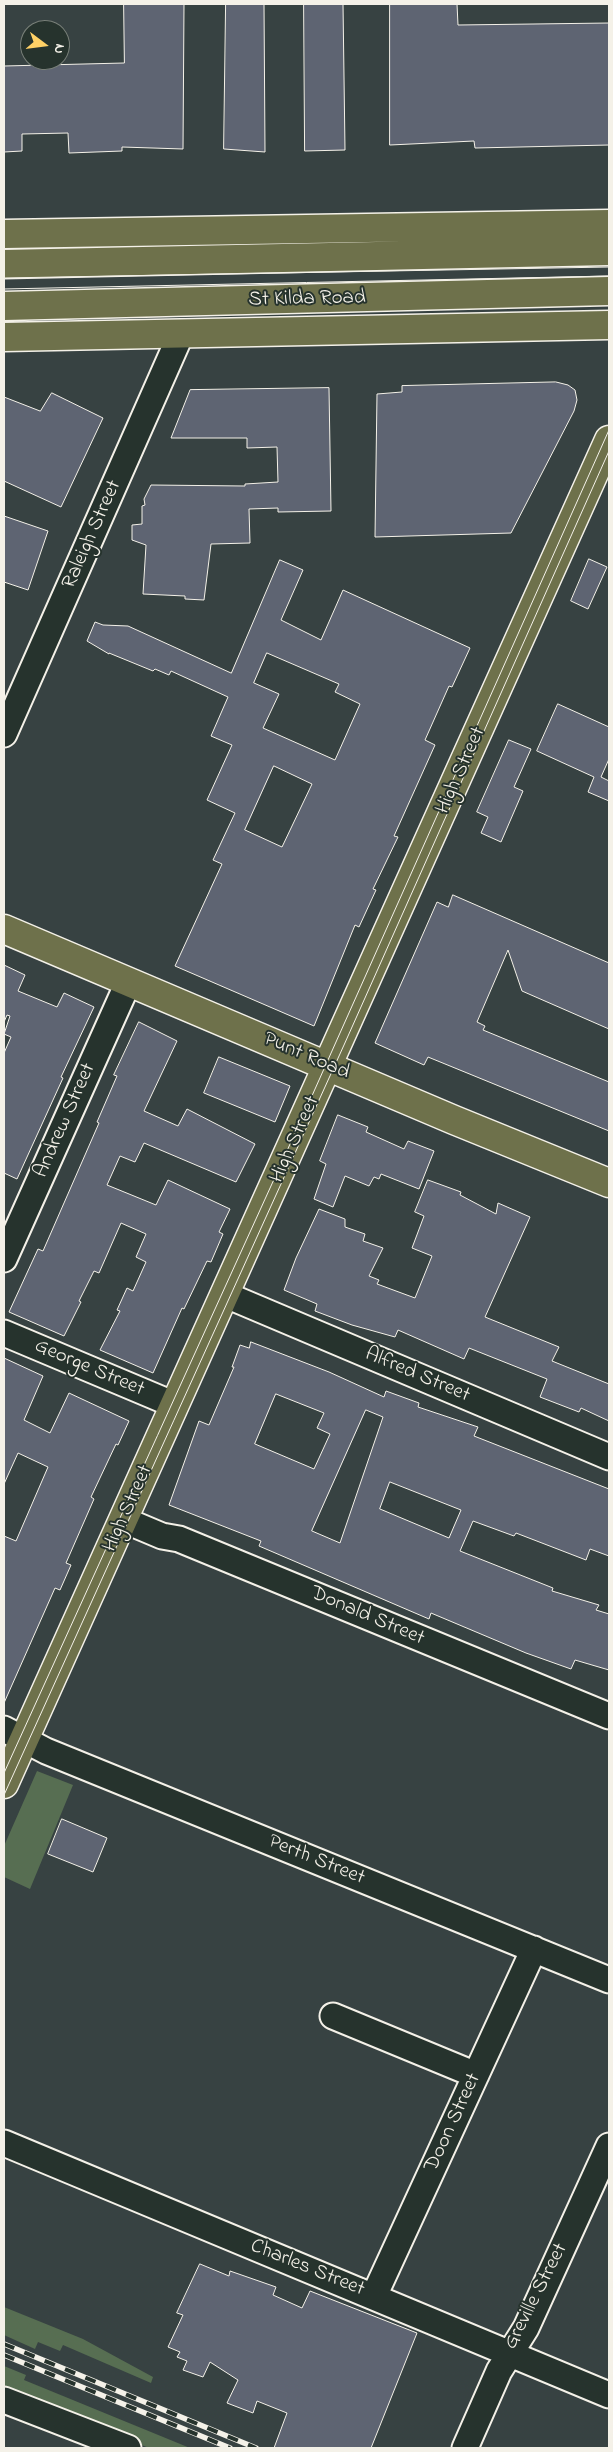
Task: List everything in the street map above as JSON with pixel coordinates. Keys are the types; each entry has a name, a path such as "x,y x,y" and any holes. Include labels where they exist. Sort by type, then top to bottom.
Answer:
{"main road":[{"path":"4,234 609,224"},
{"name":"St Kilda Road","path":"4,264 609,251"},
{"name":"St Kilda Road","path":"4,306 609,292"},
{"path":"98,335 122,304"},
{"name":"St Kilda Road","path":"4,338 609,325"},
{"name":"High Street","path":"4,1784 14,1734 124,1520 609,440"},
{"name":"Punt Road","path":"4,929 128,983 609,1183"}],"street":[{"name":"Raleigh Street","path":"4,734 170,360 177,343 178,334"},
{"name":"Andrew Street","path":"4,1259 128,983"},
{"name":"Alfred Street","path":"226,1295 609,1457"},
{"name":"George Street","path":"4,1333 175,1405"},
{"name":"Donald Street","path":"124,1520 162,1536 179,1539 609,1716"},
{"name":"Perth Street","path":"14,1734 42,1749 609,1980"},
{"name":"Doon Street","path":"374,2296 534,1949"},
{"path":"332,2016 476,2075"},
{"name":"Charles Street","path":"4,2143 374,2296 480,2343 510,2353 609,2395"},
{"name":"Greville Street","path":"465,2448 499,2370 526,2328 609,2146"},
{"path":"4,2400 128,2448"}],"green space":[{"path":"37,1771 73,1785 30,1889 4,1877 4,1846"},
{"path":"4,2307 83,2339 153,2377 151,2383 63,2345 60,2351 38,2342 35,2349 4,2335"},
{"path":"4,2366 26,2375 24,2380 190,2448 149,2448 4,2390"}],"building":[{"path":"124,4 184,4 183,149 122,147 122,151 69,153 68,133 22,134 22,151 4,152 4,66 20,66 20,70 70,70 70,64 124,63"},
{"path":"226,4 264,4 265,152 224,149"},
{"path":"304,4 343,4 345,150 305,151"},
{"path":"390,4 457,4 458,25 609,23 609,145 475,148 474,141 390,145"},
{"path":"556,382 568,385 575,390 577,400 574,411 511,533 375,537 377,394 402,392 402,386"},
{"path":"329,388 331,511 278,512 278,508 249,509 250,543 211,544 204,600 185,599 185,596 143,594 146,545 132,540 132,525 142,524 142,506 145,505 144,499 151,485 245,486 245,484 278,482 277,447 247,448 247,438 171,438 190,390"},
{"path":"52,393 103,418 61,507 4,481 4,397 40,411"},
{"path":"4,516 48,531 28,590 4,582"},
{"path":"589,559 607,567 588,609 571,601"},
{"path":"280,560 303,570 281,620 321,640 343,590 470,648 452,687 449,686 425,740 435,745 394,836 398,837 373,889 376,890 359,927 355,925 314,1026 175,966 222,864 213,860 235,813 207,800 232,745 211,736 228,697 171,671 169,675 155,669 153,671 109,654 87,641 95,622 103,625 128,626 231,673","holes":["267,653 339,684 335,692 360,704 335,760 263,728 279,694 254,683","274,766 312,784 282,847 245,830"]},
{"path":"558,704 609,727 609,759 601,777 609,781 609,801 588,792 594,777 537,751"},
{"path":"509,740 531,749 514,787 523,791 501,842 481,833 488,817 477,812"},
{"path":"453,895 609,963 609,1029 522,991 508,950 477,1022 485,1026 483,1030 609,1082 609,1131 428,1057 424,1065 375,1043 437,902 448,907"},
{"path":"4,965 25,975 18,991 57,1007 64,993 94,1007 61,1077 63,1078 17,1179 4,1173 4,1053 11,1037 4,1034 10,1016 7,1015 4,1022"},
{"path":"139,1022 177,1041 144,1111 178,1126 187,1109 255,1144 236,1182 144,1143 135,1162 120,1156 107,1185 156,1205 168,1180 230,1209 219,1232 223,1234 211,1262 207,1261 184,1309 182,1308 153,1373 100,1350 120,1311 117,1310 127,1288 133,1291 146,1262 136,1257 146,1234 121,1223 99,1273 94,1271 64,1336 9,1312 38,1249 43,1251 99,1123 97,1122 117,1076 114,1075"},
{"path":"219,1057 290,1086 275,1122 204,1093"},
{"path":"338,1115 368,1127 366,1132 404,1149 408,1141 434,1151 419,1189 381,1174 379,1179 374,1177 369,1186 345,1176 333,1207 314,1199 326,1164 320,1161"},
{"path":"428,1180 461,1192 460,1195 496,1214 498,1203 530,1217 485,1317 559,1347 552,1361 609,1384 609,1421 581,1408 579,1412 540,1397 547,1379 469,1348 464,1359 398,1330 395,1337 352,1325 315,1311 317,1304 284,1290 296,1258 319,1209 345,1219 345,1227 365,1234 363,1241 383,1248 369,1276 379,1280 377,1284 415,1298 432,1256 412,1248 424,1216 415,1212"},
{"path":"251,1342 329,1372 384,1397 386,1391 419,1403 418,1407 478,1427 474,1436 609,1489 609,1556 590,1549 586,1560 516,1533 514,1536 473,1521 460,1551 553,1588 552,1591 599,1605 596,1610 609,1614 609,1670 575,1660 571,1669 526,1653 431,1613 429,1619 259,1546 261,1541 169,1505 199,1421 209,1425 234,1367 232,1367 240,1345 249,1348","holes":["276,1394 324,1413 317,1428 330,1434 314,1469 255,1444","366,1410 383,1417 340,1543 312,1531","390,1482 461,1510 449,1538 380,1509"]},
{"path":"4,1358 43,1376 24,1420 50,1433 69,1393 129,1421 91,1497 94,1499 66,1563 71,1565 60,1590 55,1588 4,1703 4,1536 16,1541 48,1467 18,1453 4,1484"},
{"path":"62,1819 107,1838 93,1872 48,1854"},
{"path":"200,2264 229,2276 230,2271 276,2287 273,2295 302,2308 310,2291 417,2333 371,2448 274,2448 287,2413 257,2401 253,2413 227,2403 238,2380 210,2362 203,2377 183,2370 187,2361 177,2357 180,2352 168,2347 183,2315 177,2313"}],"tram line":[{"path":"4,278 609,267"},
{"path":"4,289 609,276"},
{"path":"4,1773 311,1098 609,430"},
{"path":"4,1795 344,1045 609,451"}],"railway":[{"path":"4,2344 256,2448"},
{"path":"4,2355 230,2448"}]}
